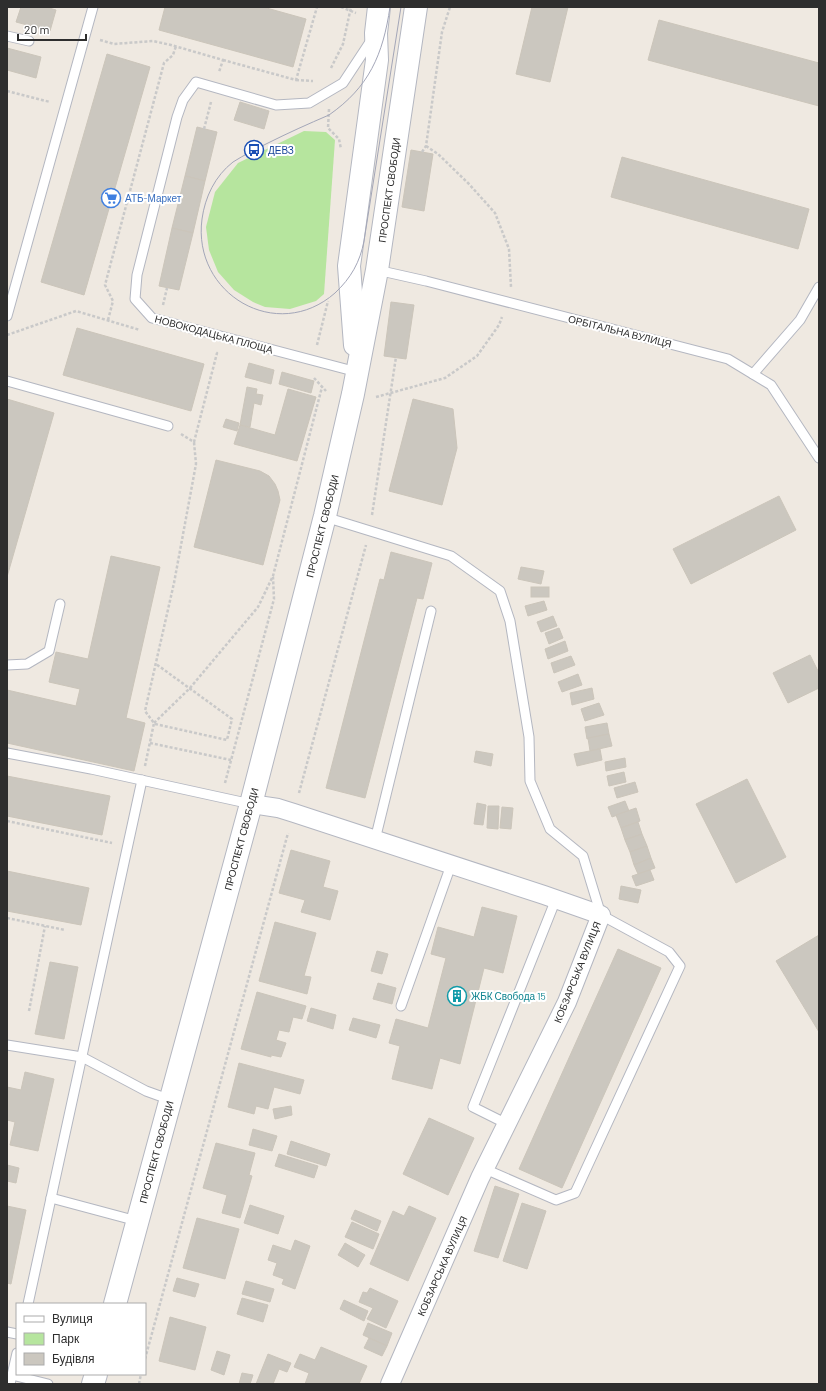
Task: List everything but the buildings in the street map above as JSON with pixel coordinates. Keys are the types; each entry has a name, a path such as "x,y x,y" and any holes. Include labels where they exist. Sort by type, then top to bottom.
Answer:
{"main road":[{"name":"ПРОСПЕКТ СВОБОДИ","path":"357,372 349,266 377,60 376,33 379,7"},
{"name":"ПРОСПЕКТ СВОБОДИ","path":"115,1303 251,804 325,516 357,372 377,270 416,7"}],"street":[{"name":"КОБЗАРСЬКА ВУЛИЦЯ","path":"251,804 278,808 294,813 601,915 567,1002 485,1169 390,1384"}],"lane":[{"path":"7,316 93,7"},
{"name":"НОВОКОДАЦЬКА ПЛОЩА","path":"357,372 152,318 135,300 137,275 177,117 183,100 196,82 276,105 309,103 343,83 376,33"},
{"path":"7,36 29,41"},
{"name":"ОРБІТАЛЬНА ВУЛИЦЯ","path":"377,270 426,281 728,359 770,384 819,458"},
{"path":"753,374 800,320 819,287"},
{"path":"7,381 168,426"},
{"path":"325,516 451,556 500,591 510,621 524,706 528,737 530,781 550,829 582,856 601,915 668,952 680,966 575,1194 556,1200 485,1169"},
{"path":"7,665 27,664 49,651 60,604"},
{"path":"375,840 431,611"},
{"path":"7,753 251,804"},
{"path":"28,1303 142,780"},
{"path":"401,1006 451,865"},
{"path":"507,1124 473,1107 556,899"},
{"path":"7,1045 82,1057 146,1092 171,1100"},
{"path":"51,1198 138,1221"},
{"path":"10,1384 16,1357"},
{"path":"12,1374 48,1384"}],"path":[{"path":"296,80 317,7"},
{"path":"341,7 357,13"},
{"path":"330,71 343,44 351,7"},
{"path":"422,152 426,146 442,32 450,7"},
{"path":"85,36 114,44 153,41 171,45"},
{"path":"108,320 113,301 106,285 164,63 173,55 176,46"},
{"path":"223,60 296,80 315,82"},
{"path":"7,92 66,106"},
{"path":"7,335 76,311 101,318"},
{"path":"196,436 217,353 210,351"},
{"path":"146,1355 370,531 396,357"},
{"path":"142,780 154,723 190,688 258,607 273,576 322,387"},
{"path":"156,664 232,718 227,740 154,723 145,711 174,582 196,464 194,442"},
{"path":"221,797 274,599 273,576"},
{"path":"150,743 231,760"},
{"path":"7,821 128,846"},
{"path":"7,918 65,930"},
{"path":"29,1011 45,926"}],"green space":[{"path":"304,131 326,132 335,140 324,294 316,301 290,309 265,307 253,302 234,290 218,272 209,250 206,227 215,192 238,163"}],"tram line":[{"path":"390,7 387,24 378,55 364,81 354,93 329,115 276,139 233,162 216,180 208,195 202,219 202,246 210,269 224,289 243,303 265,312 288,314 312,308 335,293 346,282 354,269 360,256 364,241 401,7"}],"place":[{"name":"ДЕВЗ","path":"254,150"},
{"name":"АТБ-Маркет","path":"111,198"},
{"name":"ЖБК Свобода 15","path":"457,996"}]}
